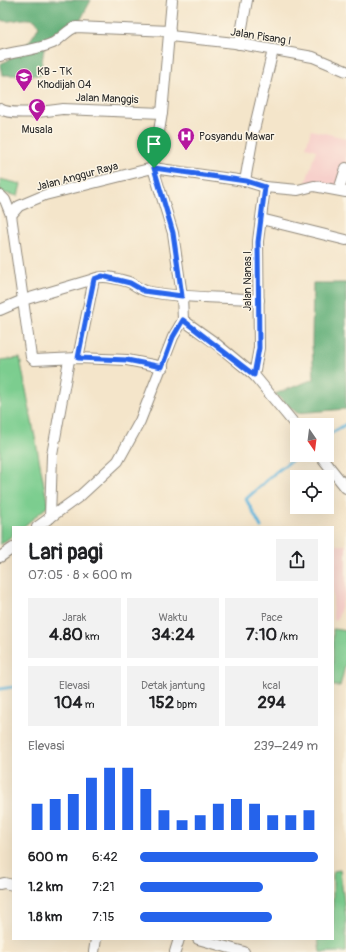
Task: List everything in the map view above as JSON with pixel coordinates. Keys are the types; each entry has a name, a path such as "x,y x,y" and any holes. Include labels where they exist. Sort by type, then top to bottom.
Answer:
{"street":[{"path":"38,526 80,496 118,461 140,421 173,337 183,320 182,296 173,233 154,168 162,113 172,0"},
{"path":"239,44 247,0"},
{"name":"Jalan Pisang I","path":"0,56 46,46 60,38 70,29 76,27 170,33 239,44 313,57 346,71"},
{"path":"246,181 254,130 272,50"},
{"name":"Jalan Manggis","path":"0,111 50,111 62,109 162,113"},
{"path":"154,168 246,181 265,187 298,190 314,186 342,191 346,168"},
{"name":"Jalan Anggur Raya","path":"11,215 19,206 45,195 154,168"},
{"name":"Jalan Nanas I","path":"254,375 259,348 258,242 265,187"},
{"path":"0,195 5,200 11,215 31,357 38,360 127,360 162,367"},
{"path":"261,219 346,240"},
{"path":"0,310 23,300 102,276 130,283 144,291 215,299 230,297 259,300"},
{"path":"50,518 52,455 73,359 94,279"},
{"path":"183,320 254,375 290,419"},
{"path":"326,462 346,488"},
{"path":"0,557 12,549"},
{"path":"0,884 4,883 12,885"},
{"path":"94,952 96,940"},
{"path":"175,952 179,940"},
{"path":"201,940 244,952"},
{"path":"232,940 234,950"}],"shaded area":[{"path":"311,130 346,138 346,162 338,189 306,182 316,150 306,147"},
{"path":"334,545 346,545 346,592 337,620 334,619"}],"green space":[{"path":"2,0 91,0 80,21 60,30 48,39 43,53 41,75 2,75 0,64 12,58 23,49 39,26 35,20 30,19 8,21 0,20 0,2"},
{"path":"0,179 21,184 18,196 0,192"},
{"path":"313,283 346,283 346,409 297,413 275,394 314,379 312,344"},
{"path":"20,358 48,506 24,526 12,526 12,536 0,545 0,360"},
{"path":"334,629 346,631 346,662 340,686 334,686"},
{"path":"340,870 346,919 346,952 320,952 318,940 334,940 334,871"}],"waterway":[{"path":"334,432 346,424"},
{"path":"260,526 246,499 290,462"},
{"path":"0,689 12,687"}],"place":[{"name":"KB - TK Khodijah 04","path":"24,92"},
{"name":"Musala","path":"37,122"},
{"name":"Posyandu Mawar","path":"186,151"}],"route":[{"path":"154,168 246,181 265,187 258,242 259,348 254,375 214,342 183,320 173,337 162,367 127,360 78,358 94,279 102,276 130,283 144,291 182,296 173,233 154,168"}]}
